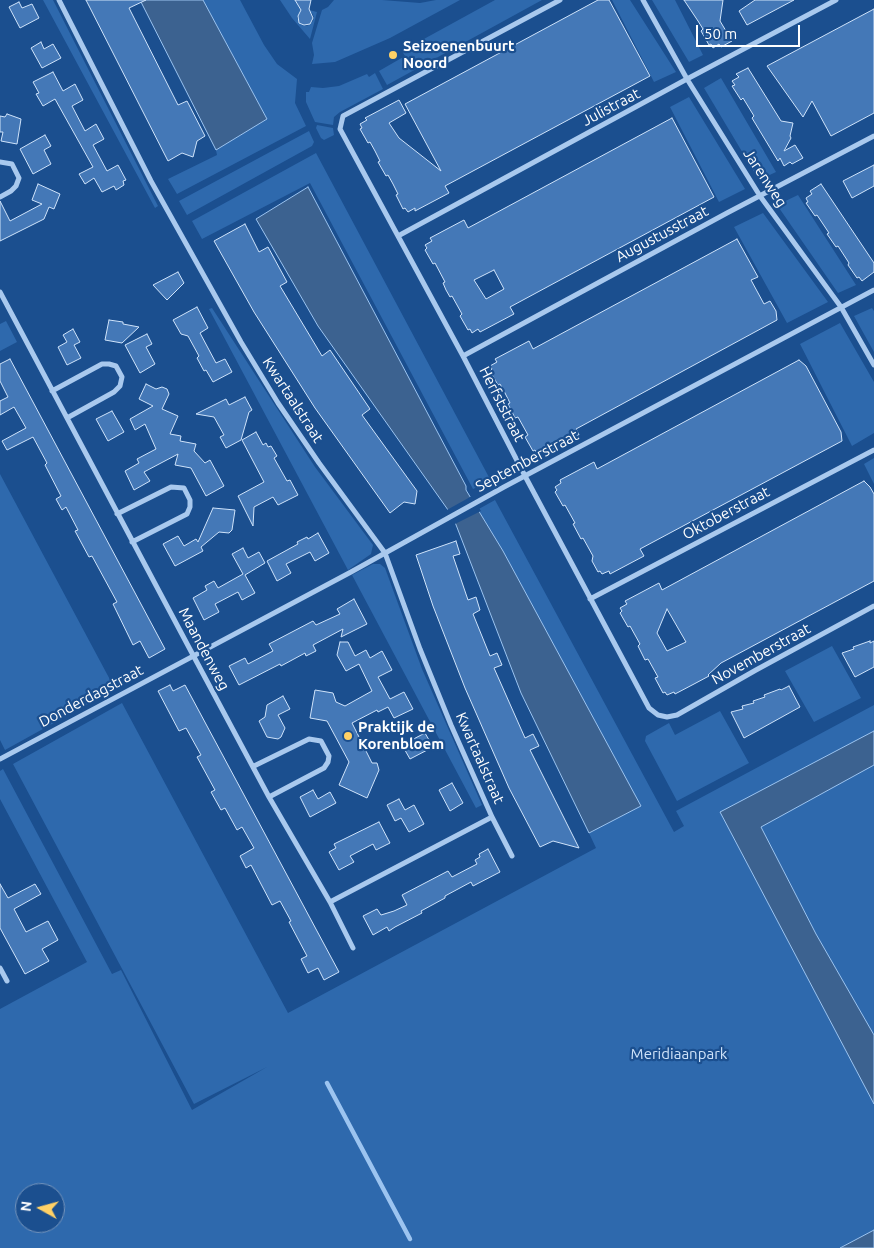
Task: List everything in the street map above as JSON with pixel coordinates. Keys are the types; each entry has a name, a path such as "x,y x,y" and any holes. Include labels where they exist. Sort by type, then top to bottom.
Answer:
{"street":[{"name":"Kwartaalstraat","path":"59,0 151,181 241,342 278,403 319,464 385,553 420,649 451,725 492,817 512,856"},
{"name":"Herfststraat","path":"560,0 343,116 340,129 463,356 649,708 658,715"},
{"name":"Jarenweg","path":"643,0 687,79 760,196 841,307 874,365"},
{"name":"Julistraat","path":"398,236 836,0"},
{"name":"Augustusstraat","path":"463,356 874,136"},
{"path":"0,162 12,164 19,178 16,186 0,197"},
{"name":"Septemberstraat","path":"193,655 874,290"},
{"name":"Maandenweg","path":"0,292 269,797 330,902 353,948"},
{"path":"52,391 102,364 116,366 122,377 120,386 114,392 67,418"},
{"name":"Oktoberstraat","path":"590,599 874,450"},
{"path":"118,514 171,487 184,488 190,500 190,508 187,514 132,542"},
{"name":"Novemberstraat","path":"658,715 667,717 677,715 874,606"},
{"name":"Donderdagstraat","path":"0,759 193,655"},
{"path":"254,766 308,739 321,741 329,756 324,768 269,797"},
{"name":"Kwartaalstraat","path":"330,902 492,817"},
{"path":"0,968 7,981"}],"green space":[{"path":"43,0 53,0 158,206 155,208"},
{"path":"203,0 240,0 264,45 277,64 297,79 295,103 306,126 177,194 168,179 217,155 216,150 267,119"},
{"path":"280,0 296,0 301,10 297,18 302,25 307,26 313,21 314,17 312,13 308,13 309,10 317,12 310,39 292,18"},
{"path":"334,0 382,0 420,3 436,0 460,0 390,38 335,62 312,64 314,55 312,43 322,10 328,7"},
{"path":"495,0 542,0 387,85 379,71 405,56 402,51"},
{"path":"612,0 630,0 676,72 654,82"},
{"path":"652,0 675,0 703,55 689,62"},
{"path":"375,73 383,89 340,112 334,117 333,125 315,122 306,102 306,92 309,92 311,87 339,86 367,74 369,77"},
{"path":"721,78 776,172 759,180 704,88"},
{"path":"689,97 745,189 719,202 670,107"},
{"path":"317,125 333,128 334,135 324,140 316,128"},
{"path":"309,131 314,142 312,146 187,215 179,201"},
{"path":"316,153 491,481 473,489 310,183 202,239 192,221"},
{"path":"798,195 856,285 838,293 777,205"},
{"path":"763,213 828,302 787,323 734,227"},
{"path":"212,308 315,467 373,545 371,554 348,570 209,309"},
{"path":"872,308 874,311 874,352 854,316"},
{"path":"6,321 17,342 0,351 0,324"},
{"path":"840,323 874,382 874,433 852,446 800,344"},
{"path":"874,458 874,484 864,464"},
{"path":"0,474 115,689 5,750 0,740"},
{"name":"Meridiaanpark","path":"495,500 674,832 684,826 676,811 874,705 874,1230 840,1248 0,1248 0,1009 87,962 0,799 0,771 3,769 112,974 121,970 192,1110 267,1067 194,1104 13,764 122,703 288,1013 596,848 589,833 640,806 503,551 477,510"},
{"path":"373,564 380,564 385,568 422,669 482,805 476,808 352,575"},
{"path":"832,646 861,698 814,722 785,671"},
{"path":"720,711 749,763 677,801 645,741 646,736 669,723 675,735"}],"shaded area":[{"path":"140,0 203,0 267,119 216,150"},
{"path":"308,187 466,486 466,490 503,551 641,806 589,833 521,693 453,517 318,326 256,219"},
{"path":"874,731 874,765 761,827 816,934 874,1035 874,1104 720,812"},
{"path":"874,1230 874,1248 840,1248"}],"pier":[{"path":"472,496 481,511 453,525 445,511"}],"building":[{"path":"86,0 146,0 129,8 178,105 187,101 205,136 197,141 193,157 182,153 168,161"},
{"path":"295,0 311,0 309,9 313,18 310,24 304,25 299,23 298,16 301,10"},
{"path":"598,0 609,0 650,76 445,186 449,193 415,211 415,208 408,212 405,208 403,209 393,184 378,162 380,161 370,142 368,143 360,129 362,128 360,124 367,120 365,118 399,100 406,113 389,123 399,138 441,171 405,104"},
{"path":"684,0 723,0 720,21 732,41 721,47 719,44 713,48 711,44 709,45 701,31 703,29"},
{"path":"755,0 794,0 747,25 739,11"},
{"path":"19,2 22,8 32,4 39,18 20,28 9,7"},
{"path":"874,9 874,113 831,136 812,101 803,117 767,66"},
{"path":"41,42 44,49 53,44 61,58 42,68 31,48"},
{"path":"748,68 781,121 793,123 791,138 784,151 795,145 803,158 792,164 790,162 784,166 780,158 778,161 752,118 754,116 743,98 741,100 732,86 735,85 732,81 739,77 736,74"},
{"path":"53,72 63,91 75,84 83,100 72,106 85,131 96,124 104,139 93,145 107,171 118,165 126,180 123,181 124,185 116,190 114,186 102,192 94,178 85,184 79,174 93,167 55,99 43,106 36,94 39,93 33,82"},
{"path":"7,114 21,119 17,144 1,141 3,132 0,132 0,116 5,117"},
{"path":"672,118 714,197 510,307 514,314 480,332 478,329 472,333 470,329 468,330 460,316 462,314 452,296 450,297 446,290 443,283 445,282 435,263 433,264 425,250 427,248 425,245 432,241 430,238 464,220 468,228","holes":["494,270 504,289 486,299 474,280"]},
{"path":"45,135 51,146 44,150 51,164 33,174 20,149"},
{"path":"874,165 874,186 852,198 843,181"},
{"path":"38,184 60,194 54,209 49,207 44,219 0,241 0,201 10,221 42,204 32,200"},
{"path":"821,184 874,263 874,272 862,281 859,277 857,278 838,246 836,247 827,234 829,233 817,215 815,216 806,203 808,202 806,198 812,194 810,191"},
{"path":"245,224 259,252 268,247 287,282 280,286 322,356 330,350 370,409 362,415 417,491 415,504 404,502 390,513 315,408 254,312 214,241"},
{"path":"737,239 758,277 751,280 764,304 770,301 776,311 777,320 576,429 579,435 545,453 544,450 537,453 535,450 533,451 525,437 528,435 518,417 515,418 505,393 490,371 492,369 490,366 497,362 495,359 529,341 533,349"},
{"path":"178,272 184,283 167,300 153,285"},
{"path":"197,307 208,328 200,333 216,363 225,359 232,372 213,382 206,370 204,371 197,358 199,356 188,336 181,334 173,320"},
{"path":"109,320 139,327 122,343 105,340"},
{"path":"73,329 80,342 74,345 81,358 67,365 58,347 67,342 63,335"},
{"path":"147,334 152,344 146,347 155,364 140,373 125,345"},
{"path":"10,359 165,649 149,658 140,641 133,645 113,604 117,602 92,556 89,557 75,531 78,530 66,507 62,510 56,499 61,496 45,465 47,463 33,437 7,450 2,441 26,428 14,407 0,415 0,401 8,397 0,381 0,364"},
{"path":"799,360 806,366 823,398 841,432 842,441 640,549 644,556 610,574 609,571 602,574 600,571 598,572 592,561 593,556 583,538 581,539 565,505 563,506 555,492 557,490 555,487 561,483 560,480 594,462 597,469"},
{"path":"146,384 156,389 162,387 167,389 169,394 162,409 178,416 170,434 181,436 180,441 196,444 194,451 205,463 210,460 224,486 206,496 191,468 175,465 178,454 144,472 150,481 134,490 125,471 139,463 137,459 156,449 145,424 135,430 130,419 153,406 139,399"},
{"path":"245,397 252,410 249,412 241,440 226,448 220,437 224,435 214,417 196,414 226,399 229,405"},
{"path":"112,411 124,432 108,441 96,419"},
{"path":"256,432 263,445 266,443 268,447 271,446 277,456 274,458 287,481 290,480 298,495 278,505 273,497 254,507 253,526 238,496 264,482 242,440"},
{"path":"864,481 874,494 874,581 721,663 709,676 675,694 674,692 667,695 665,692 663,693 655,678 658,677 648,659 645,660 638,646 640,644 620,613 622,611 620,608 627,604 625,601 659,583 662,590","holes":["667,609 686,642 667,651 657,633"]},
{"path":"213,508 235,510 232,530 229,533 219,532 201,547 203,551 175,566 163,544 178,536 184,546 196,539 198,542"},
{"path":"318,533 329,553 315,561 310,552 286,564 291,573 277,581 267,561 298,544 297,542 307,537 308,539"},
{"path":"456,541 460,554 453,556 468,600 476,597 480,610 473,614 490,656 497,653 502,665 494,668 525,738 533,734 539,746 530,750 579,848 553,841 540,847 509,788 465,688 433,606 416,555"},
{"path":"243,548 248,558 259,552 265,563 245,575 255,593 242,600 238,592 215,604 219,612 204,620 193,598 207,590 205,586 214,581 218,588 243,574 232,554"},
{"path":"354,599 367,624 341,637 343,629 313,645 316,651 306,656 305,653 281,666 280,664 239,685 229,666 245,658 248,664 273,651 269,644 313,621 316,625 340,614 337,609"},
{"path":"870,641 870,643 874,641 874,667 855,677 842,653"},
{"path":"340,642 348,642 355,656 366,650 370,658 382,651 392,670 378,677 390,699 404,692 413,709 394,718 388,707 378,712 377,710 352,723 372,763 377,763 379,770 367,798 339,785 349,762 327,721 310,718 315,690 333,693 336,702 345,706 372,691 359,664 346,671 337,655"},
{"path":"170,685 173,691 185,685 339,972 324,980 318,968 308,973 301,959 307,956 280,901 272,905 251,865 246,868 240,856 254,848 242,827 237,830 225,808 221,810 211,792 215,790 197,757 201,755 186,728 179,731 158,691"},
{"path":"789,686 800,707 744,738 731,712 743,709 742,706 754,703 753,701 765,697 764,695"},
{"path":"283,696 290,709 278,715 285,728 278,739 267,737 259,721 265,717 267,705"},
{"path":"425,733 433,747 410,759 402,745"},
{"path":"452,783 463,803 450,811 439,790"},
{"path":"313,790 318,799 330,792 336,803 310,817 300,797"},
{"path":"399,799 405,810 414,805 424,824 409,832 401,818 395,821 387,805"},
{"path":"379,822 390,843 376,850 373,844 350,856 354,862 339,870 329,852 336,848 334,844"},
{"path":"488,849 500,872 473,886 471,882 389,931 387,927 373,935 363,916 377,909 381,915 407,905 402,895 448,871 452,877 477,864 475,860 480,857 479,854"},
{"path":"0,884 8,898 35,884 41,894 14,909 26,932 48,921 58,940 42,949 49,961 25,974 0,928"}],"waterway":[{"path":"327,1083 410,1239"}],"place":[{"name":"Seizoenenbuurt Noord","path":"393,55"},
{"name":"Praktijk de Korenbloem","path":"348,736"}]}
